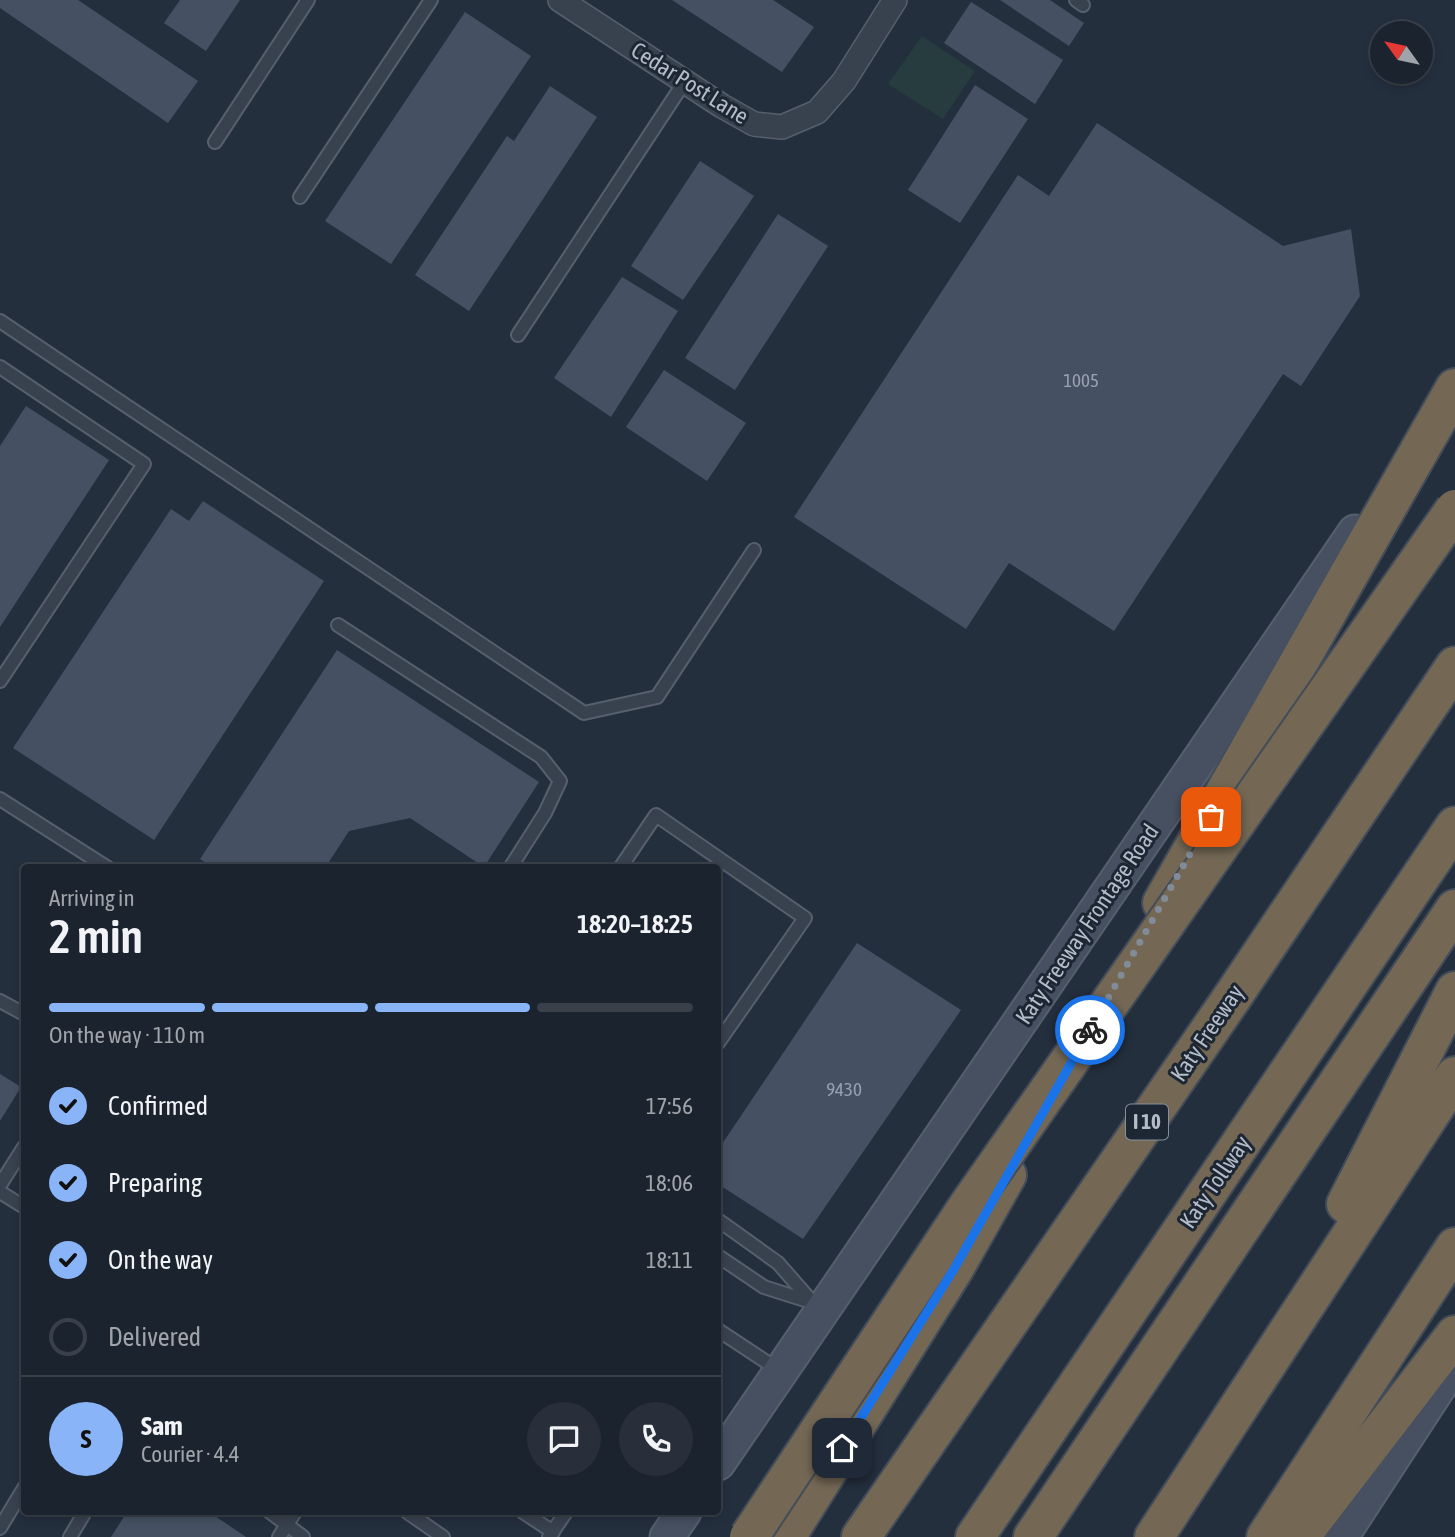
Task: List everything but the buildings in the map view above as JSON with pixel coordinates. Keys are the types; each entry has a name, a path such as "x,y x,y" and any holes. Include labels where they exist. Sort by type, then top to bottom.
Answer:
{"highway":[{"path":"786,1537 954,1269 1455,386"},
{"path":"749,1537 968,1206 1455,509"},
{"name":"Katy Freeway","path":"861,1537 1206,1036 1455,666"},
{"path":"1429,705 1455,673"},
{"name":"Katy Tollway","path":"975,1537 1455,826"},
{"path":"1033,1537 1455,909"},
{"path":"1252,1386 1455,991"},
{"path":"1154,1537 1455,1076"},
{"path":"1266,1537 1455,1247"},
{"path":"1300,1537 1455,1335"}],"main road":[{"name":"Katy Freeway Frontage Road","path":"721,1459 780,1372 818,1306 1455,386"},
{"path":"1340,1537 1455,1362"},
{"path":"667,1537 682,1515"}],"street":[{"name":"Cedar Post Lane","path":"560,0 754,124 782,127 793,125 817,111 844,81 894,0"}],"lane":[{"path":"215,142 308,0"},
{"path":"300,197 431,0"},
{"path":"518,335 685,81"},
{"path":"0,321 584,713 657,697 754,550"},
{"path":"0,681 145,464 2,372"},
{"path":"338,625 541,757 560,781 545,813 513,864"},
{"path":"0,799 102,864"},
{"path":"623,864 656,815 725,860 805,918 721,1039"},
{"path":"721,867 725,860"},
{"path":"0,1001 21,1012"},
{"path":"0,1185 21,1152"},
{"path":"0,1192 21,1206"},
{"path":"721,1222 778,1263 818,1306"},
{"path":"721,1258 764,1287 818,1306"},
{"path":"721,1332 780,1372"},
{"path":"0,1528 21,1494"},
{"path":"69,1537 83,1515"},
{"path":"272,1515 283,1531 303,1537"},
{"path":"283,1531 293,1515"},
{"path":"411,1515 443,1537"},
{"path":"527,1515 551,1534 564,1515"}],"green space":[{"path":"922,36 975,71 943,119 888,84"}],"way so far":[{"path":"1090,1030 1211,817"}],"route":[{"path":"842,1448 954,1269 1090,1030"}]}
